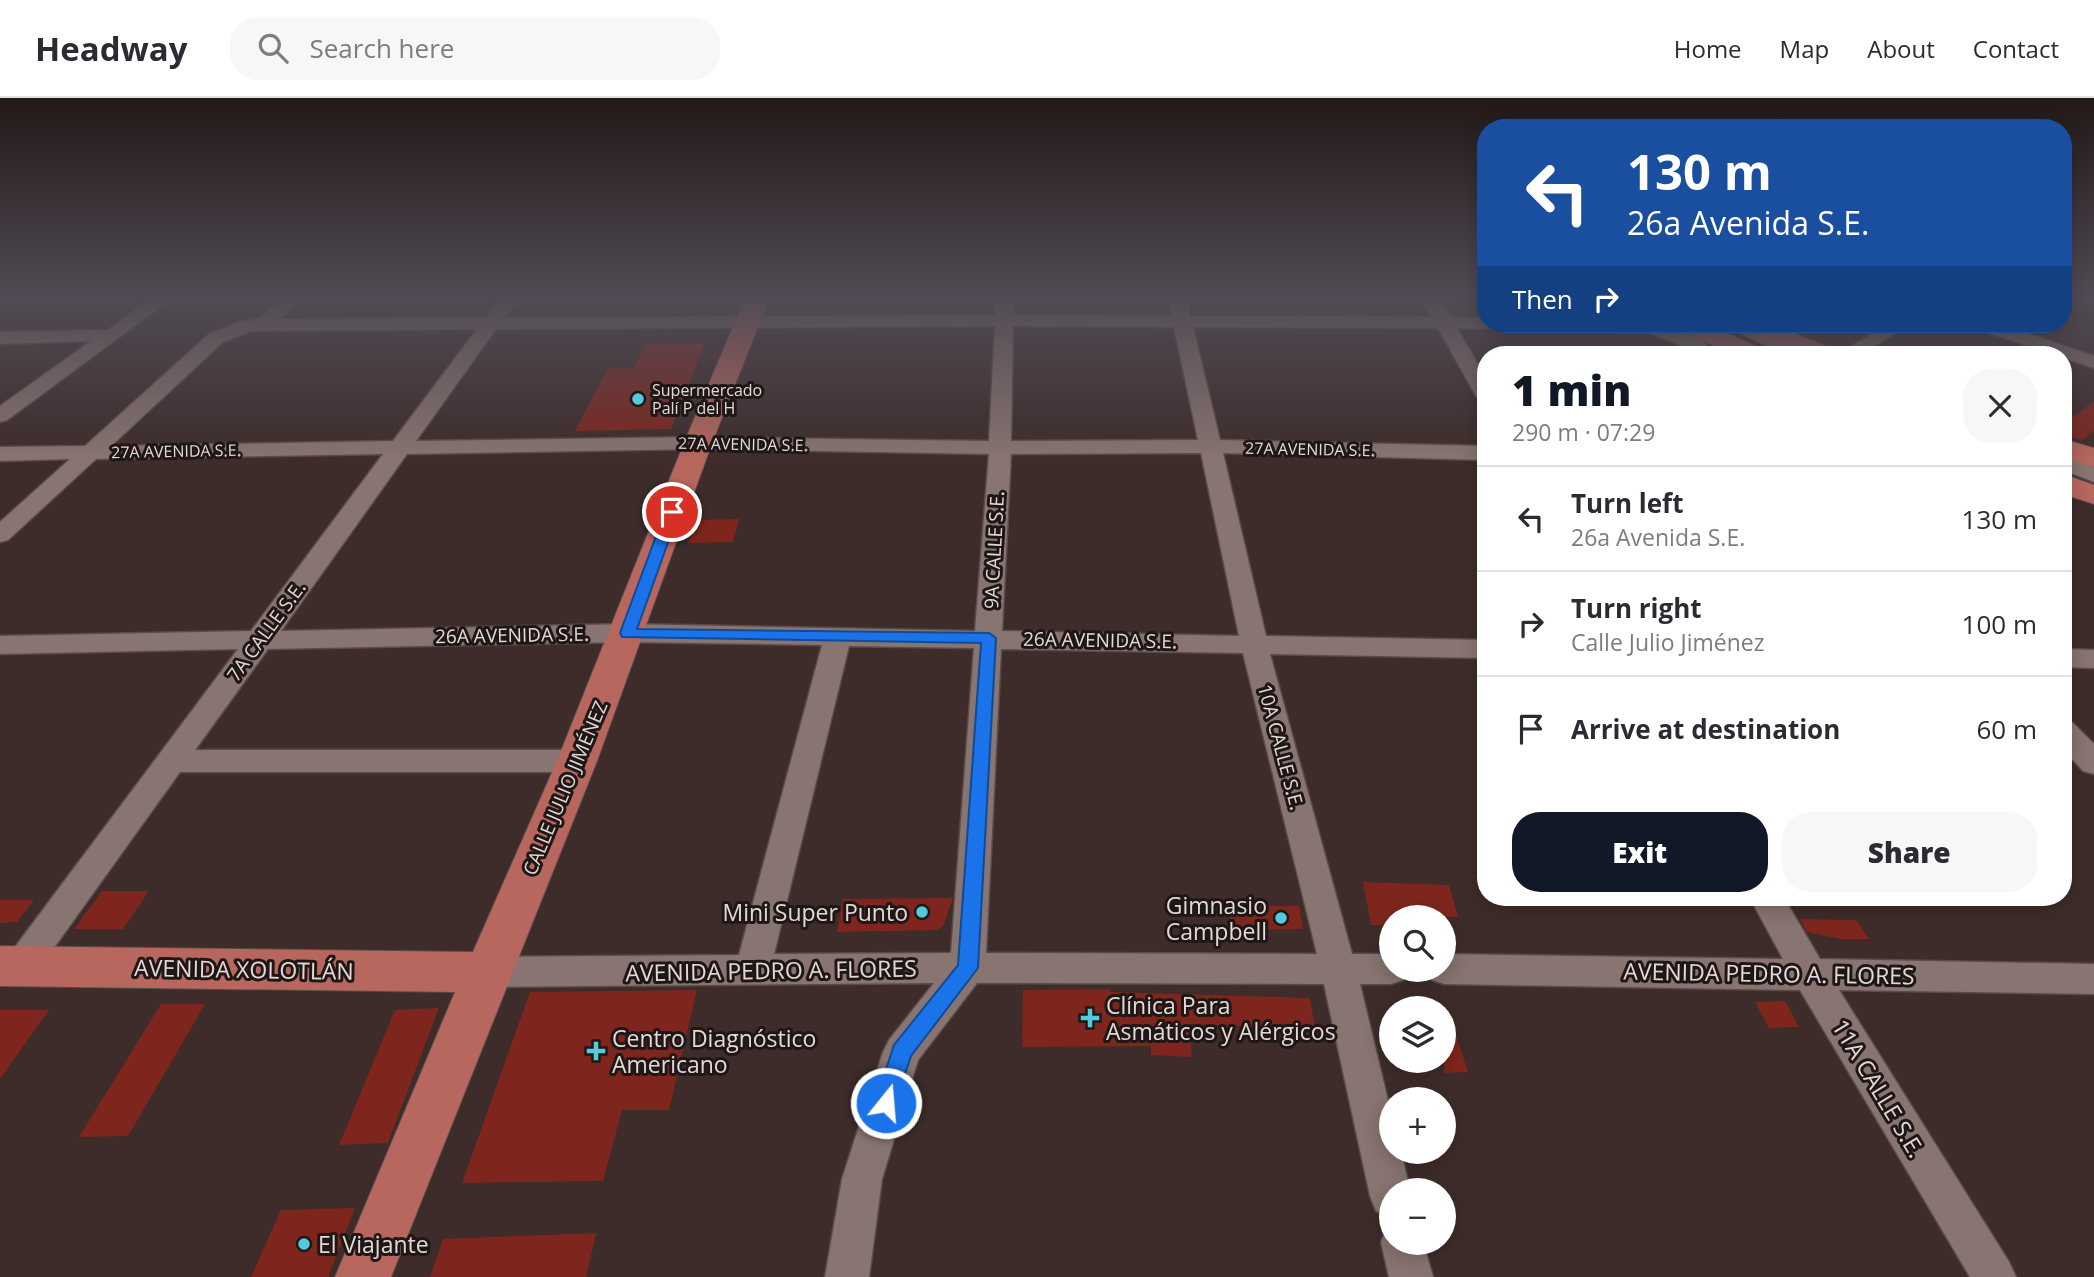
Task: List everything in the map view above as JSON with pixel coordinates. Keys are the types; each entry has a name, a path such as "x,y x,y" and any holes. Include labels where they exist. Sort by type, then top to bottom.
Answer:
{"main road":[{"name":"CALLE JULIO JIMÉNEZ","path":"363,1277 487,972 578,761 698,443 736,351"},
{"path":"2072,450 2094,458"},
{"path":"2072,486 2094,495"},
{"name":"AVENIDA XOLOTLÁN","path":"10,966 487,972"}],"street":[{"path":"0,416 91,351"},
{"path":"0,535 202,351"},
{"name":"7A CALLE S.E.","path":"10,966 172,761 471,351"},
{"name":"9A CALLE S.E.","path":"968,968 1000,448 1003,351"},
{"name":"10A CALLE S.E.","path":"1187,351 1254,643 1322,899 1387,1178"},
{"path":"1461,351 1477,380"},
{"path":"2072,355 2094,362"},
{"name":"27A AVENIDA S.E.","path":"0,454 698,443 1000,448 1209,446 1477,453"},
{"path":"2072,466 2094,475"},
{"path":"2072,475 2094,484"},
{"name":"26A AVENIDA S.E.","path":"0,645 628,633 1477,649"},
{"path":"752,971 838,636"},
{"path":"2072,658 2094,659"},
{"path":"2072,740 2094,763"},
{"path":"172,761 578,761"},
{"name":"11A CALLE S.E.","path":"1772,906 1809,973 1994,1277"},
{"path":"847,1277 862,1180 902,1052 968,968"},
{"name":"AVENIDA PEDRO A. FLORES","path":"487,972 968,968 1379,969"},
{"name":"AVENIDA PEDRO A. FLORES","path":"1456,969 2094,979"},
{"path":"1405,1255 1411,1277"}],"building":[{"name":"Supermercado Palí P del H","path":"642,351 702,351 671,429 575,431 608,368 634,368"},
{"path":"2094,401 2094,431 2082,440 2072,437 2072,418"},
{"path":"739,519 733,542 688,543 696,520"},
{"path":"1363,882 1449,885 1455,905 1379,905 1379,925 1371,925"},
{"path":"102,891 149,891 123,929 74,929"},
{"path":"953,898 943,926 936,930 837,932 843,899"},
{"path":"0,900 34,900 17,922 0,923"},
{"path":"1228,906 1299,906 1303,929 1232,930"},
{"path":"1800,919 1856,920 1869,939 1840,939 1807,932"},
{"path":"1110,989 1110,992 1310,998 1315,1029 1189,1024 1192,1057 1151,1055 1151,1046 1022,1047 1023,990"},
{"name":"Centro Diagnóstico Americano","path":"697,990 669,1110 622,1110 603,1181 462,1183 530,992"},
{"path":"1785,1001 1799,1027 1769,1028 1755,1002"},
{"path":"161,1004 205,1004 128,1136 79,1137"},
{"path":"439,1008 388,1143 339,1145 395,1010"},
{"path":"0,1010 49,1010 0,1079"},
{"path":"1456,1035 1468,1072 1456,1072"},
{"name":"El Viajante","path":"355,1208 328,1277 251,1277 281,1210"},
{"path":"596,1233 586,1277 430,1277 443,1239"}],"place":[{"name":"Supermercado Palí P del H","path":"638,399"},
{"name":"Mini Super Punto","path":"922,912"},
{"name":"Gimnasio Campbell","path":"1281,918"},
{"name":"Clínica Para Asmáticos y Alérgicos","path":"1090,1018"},
{"name":"Centro Diagnóstico Americano","path":"596,1051"},
{"name":"El Viajante","path":"304,1244"}],"route":[{"path":"672,512 628,633 989,638 968,968 902,1052 886,1103"}]}
